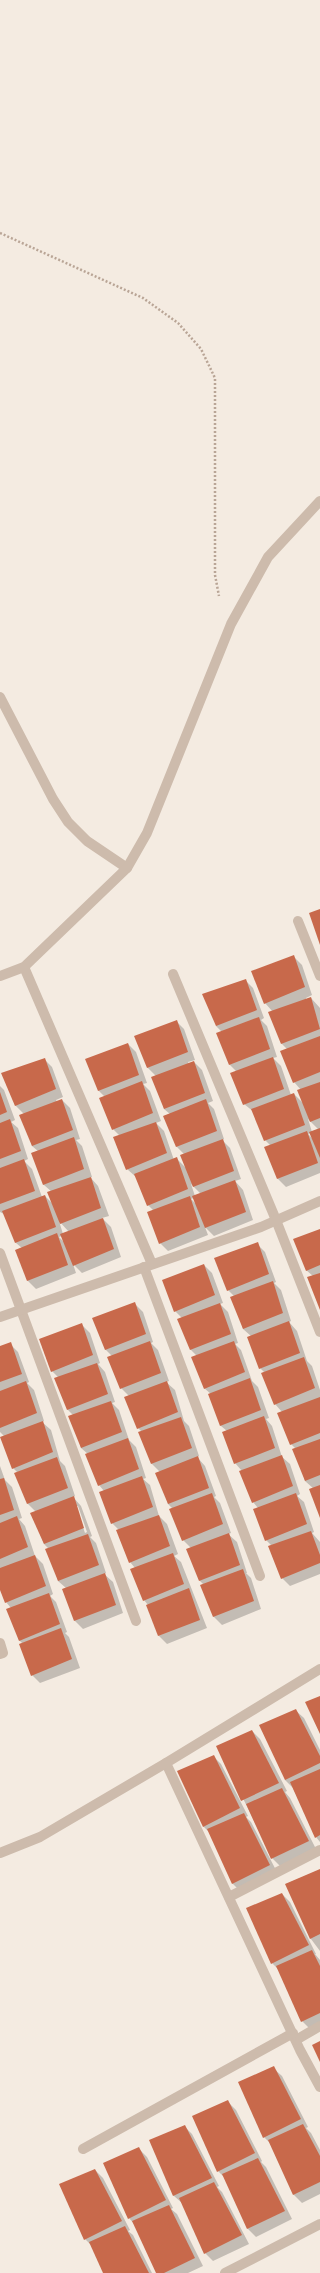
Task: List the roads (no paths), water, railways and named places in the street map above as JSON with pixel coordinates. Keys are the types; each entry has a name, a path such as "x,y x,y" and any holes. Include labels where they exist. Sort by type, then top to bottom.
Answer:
{"street":[{"path":"0,976 24,967 127,868 147,833 231,624 268,556 320,501"},
{"path":"0,697 53,799 68,822 87,841 127,868"},
{"path":"298,921 320,976"},
{"path":"24,967 148,1265 260,1576"},
{"path":"173,974 276,1220 320,1332"},
{"path":"0,1317 276,1220 320,1201"},
{"path":"0,1253 136,1621"},
{"path":"0,1643 3,1653 0,1654"},
{"path":"0,1853 40,1837 166,1763 320,1669"},
{"path":"166,1763 294,2036 320,2087"},
{"path":"229,1897 320,1850"},
{"path":"83,2149 294,2036 320,2026"},
{"path":"225,2273 320,2224"}]}
